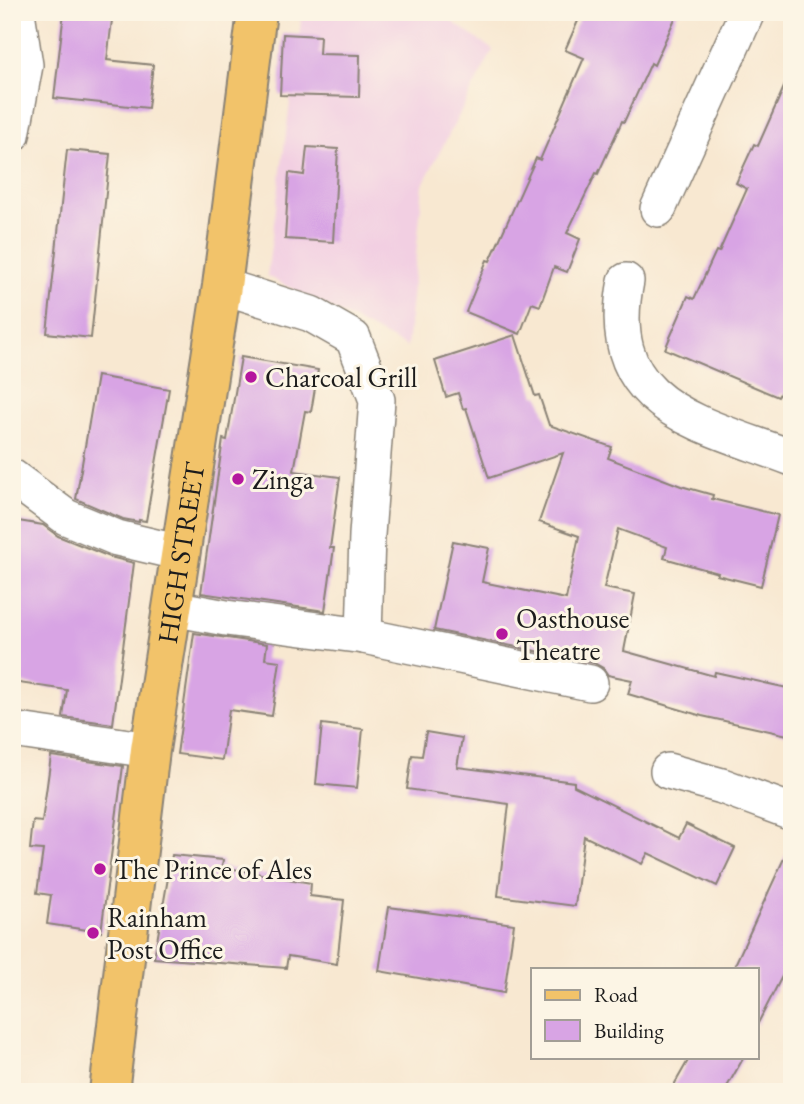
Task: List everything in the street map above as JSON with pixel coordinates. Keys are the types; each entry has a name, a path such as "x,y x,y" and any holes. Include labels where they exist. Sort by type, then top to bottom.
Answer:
{"main road":[{"name":"HIGH STREET","path":"109,1092 150,750 222,286 257,12"}],"street":[{"path":"12,135 25,65 17,12"},
{"path":"658,209 747,12"},
{"path":"626,281 621,323 623,343 631,369 646,390 667,406 702,423 792,458"},
{"path":"222,286 311,314 353,338 377,400 367,535 364,636"},
{"path":"12,477 66,517 117,538 181,553"},
{"path":"172,608 226,618 364,636 590,683"},
{"path":"12,730 150,750"},
{"path":"668,771 722,786 792,812"}],"shaded area":[{"path":"286,12 438,12 493,50 423,184 407,347 267,276 301,21"}],"building":[{"path":"64,12 113,12 107,60 153,65 148,108 54,98"},
{"path":"582,12 678,12 654,65 651,63 567,233 580,239 567,272 554,267 540,306 532,303 520,334 466,312 487,260 490,261 536,158 540,160 584,58 565,50"},
{"path":"283,34 320,36 319,54 360,55 359,97 280,95"},
{"path":"792,69 792,399 780,393 778,397 665,349 688,296 694,299 716,251 719,252 747,189 736,183 754,144 758,146"},
{"path":"307,147 338,149 333,242 285,239 289,173 304,175"},
{"path":"67,150 110,154 91,338 47,333"},
{"path":"515,335 535,396 539,395 549,425 612,447 608,458 681,486 713,495 712,499 778,515 761,586 664,558 667,547 618,529 604,588 635,594 624,651 714,676 715,672 792,689 792,736 702,716 628,694 632,680 608,675 594,663 434,630 453,541 489,548 482,582 566,599 579,536 539,522 563,453 489,478 466,408 463,409 458,393 446,397 435,361"},
{"path":"241,357 318,370 311,412 305,411 294,471 340,477 325,611 201,593 223,439 227,440"},
{"path":"97,376 169,389 146,521 123,519 76,499"},
{"path":"12,520 43,525 58,536 110,557 134,563 113,724 63,717 67,690 12,682"},
{"path":"194,633 267,644 265,659 280,661 272,716 229,710 222,760 177,754"},
{"path":"322,724 363,729 357,788 316,784"},
{"path":"426,732 462,738 457,767 574,782 574,786 679,838 686,824 735,848 717,886 648,853 642,864 584,836 575,906 498,896 509,804 407,789 412,755 422,756"},
{"path":"51,756 123,766 101,932 47,924 51,895 37,893 43,850 30,849 33,821 42,822"},
{"path":"792,841 792,957 758,1023 758,968 733,968"},
{"path":"172,855 223,860 222,867 311,883 310,896 344,900 337,964 288,956 286,968 154,958"},
{"path":"389,907 514,924 504,993 379,971"},
{"path":"689,1058 743,1058 724,1092 670,1092"}],"place":[{"name":"Charcoal Grill","path":"251,377"},
{"name":"Zinga","path":"238,479"},
{"name":"Oasthouse Theatre","path":"502,634"},
{"name":"The Prince of Ales","path":"100,869"},
{"name":"Rainham Post Office","path":"93,933"}]}
